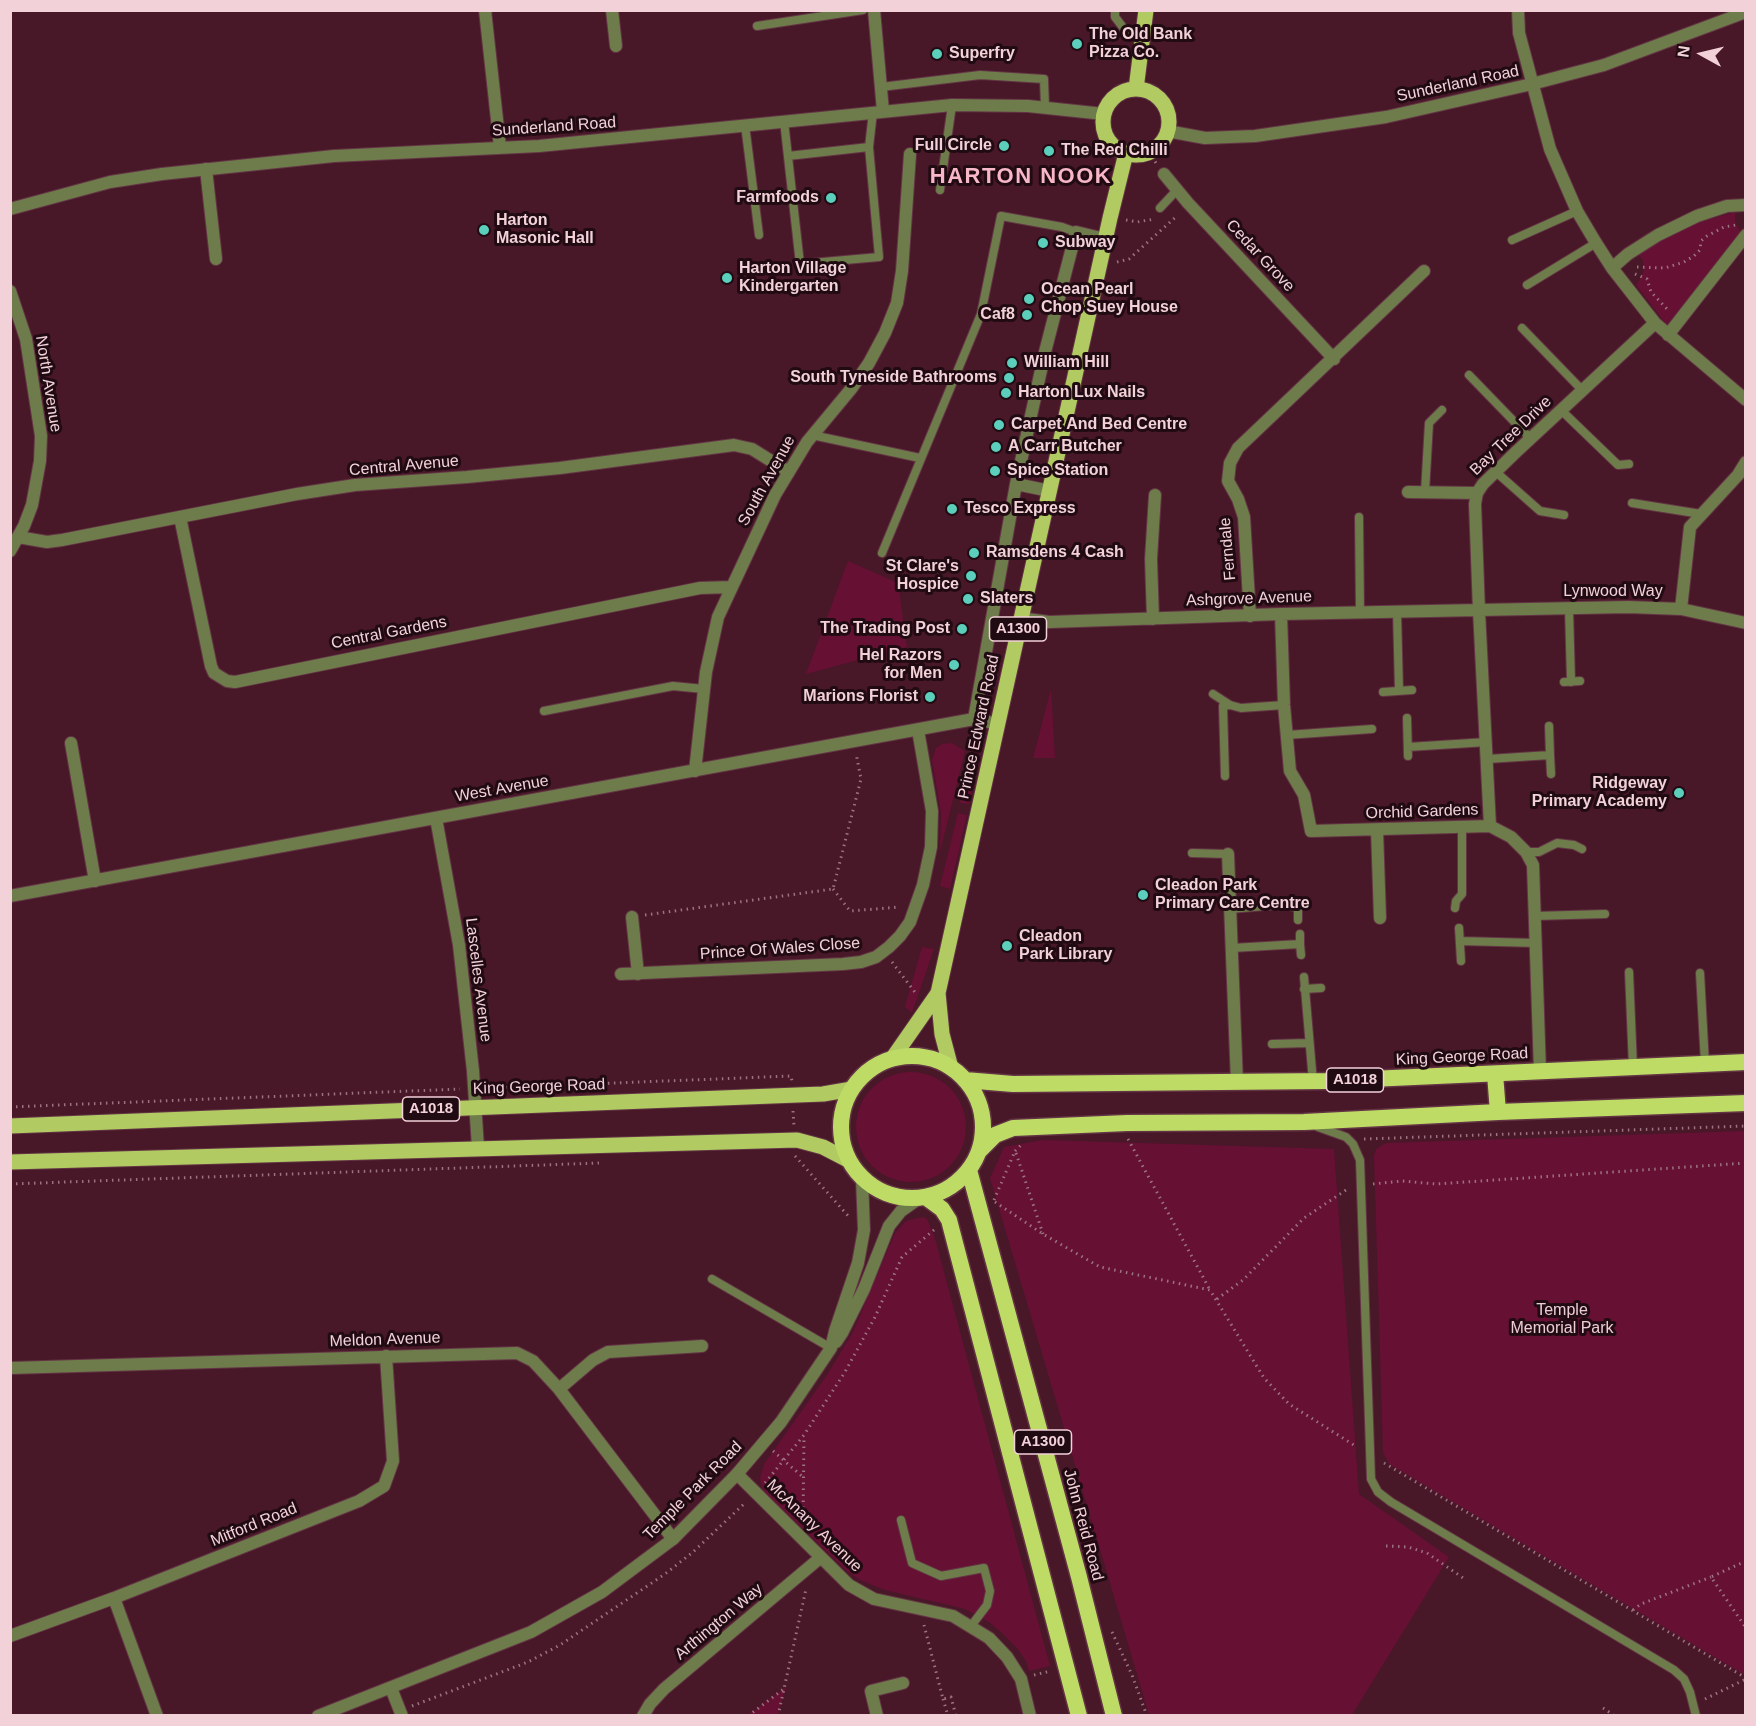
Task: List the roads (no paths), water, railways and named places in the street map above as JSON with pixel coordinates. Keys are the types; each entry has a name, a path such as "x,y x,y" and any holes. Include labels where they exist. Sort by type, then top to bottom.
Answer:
{"highway":[{"path":"980,1151 983,1129 981,1111 975,1094 965,1080 938,1061 907,1056 876,1066 852,1089 842,1112 841,1136 848,1160 862,1179 879,1191 897,1198 922,1198 943,1192 958,1182 969,1170 980,1151 995,1135 1013,1128 1127,1123 1304,1122 1746,1103"},
{"name":"King George Road","path":"965,1080 1013,1084 1313,1082 1746,1062"},
{"path":"1495,1074 1498,1112"},
{"name":"John Reid Road","path":"969,1170 1079,1577 1114,1716"},
{"name":"A1300","path":"922,1198 942,1209 949,1220 1079,1716"}],"main road":[{"path":"1136,89 1146,10"},
{"path":"1136,89 1154,94 1161,101 1168,118 1167,131 1160,144 1152,150 1135,154 1126,153 1110,142 1103,124 1104,114 1108,104 1115,96 1136,89"},
{"name":"Prince Edward Road","path":"951,1068 942,1034 938,993 1020,618 1126,153"},
{"name":"Prince Edward Road","path":"892,1059 938,993"},
{"name":"King George Road","path":"10,1126 823,1094 852,1089"},
{"path":"10,1162 797,1140 823,1147 848,1160"}],"street":[{"path":"485,10 500,147"},
{"path":"612,10 616,46"},
{"path":"874,10 881,87 878,111"},
{"path":"1518,10 1519,33 1550,148 1577,211 1612,268 1655,323 1746,400"},
{"name":"Sunderland Road","path":"1167,131 1204,138 1255,136 1386,117 1604,65 1746,12"},
{"name":"Sunderland Road","path":"10,209 110,182 162,174 334,156 617,139 952,105 1046,107 1104,114"},
{"name":"South Avenue","path":"695,771 704,689 718,617 775,495 812,435 851,389 869,363 885,333 897,303 902,271 910,154"},
{"path":"206,169 216,259"},
{"name":"Cedar Grove","path":"1164,174 1334,359"},
{"path":"1612,268 1628,254 1658,235 1697,216 1727,206 1746,205"},
{"path":"974,719 1016,484 1045,352 1076,232 1105,239"},
{"path":"1668,335 1746,235"},
{"path":"1334,359 1424,271"},
{"name":"North Avenue","path":"10,291 26,339 41,436 37,486 32,505 10,551"},
{"name":"Bay Tree Drive","path":"1490,826 1479,611 1475,504 1477,493 1530,439 1655,323"},
{"name":"Ferndale","path":"1250,615 1244,517 1238,499 1228,481 1230,463 1238,448 1334,359"},
{"name":"Central Avenue","path":"18,537 46,542 62,540 297,494 355,485 560,468 734,445 752,449 789,472"},
{"path":"1681,609 1690,528 1701,514 1742,477 1746,462"},
{"path":"1016,484 1050,491"},
{"path":"1408,492 1477,493"},
{"path":"1153,619 1151,559 1155,495"},
{"name":"Central Gardens","path":"180,517 211,666 214,673 227,681 235,682 700,588 731,588"},
{"name":"Lynwood Way","path":"1479,611 1628,607 1681,609 1746,623"},
{"name":"Ashgrove Avenue","path":"1020,618 1049,622 1281,614 1479,611"},
{"name":"Orchid Gardens","path":"1281,614 1284,705 1290,771 1308,806 1311,831 1490,826 1511,837 1526,852"},
{"name":"West Avenue","path":"10,896 974,719 998,724"},
{"name":"Prince Of Wales Close","path":"621,974 843,964 861,962 884,951 900,936 910,922 929,856 932,811 918,730"},
{"path":"71,743 95,880"},
{"name":"Lascelles Avenue","path":"436,818 459,945 478,1148"},
{"path":"1377,830 1380,918"},
{"path":"1526,852 1533,865 1540,1072"},
{"path":"1228,854 1237,1083"},
{"path":"632,917 638,974"},
{"name":"Temple Park Road","path":"318,1716 531,1632 602,1592 673,1539 737,1474 782,1422 831,1348 858,1263 864,1230 862,1179"},
{"path":"831,1348 842,1333 864,1289 889,1226 901,1211 922,1198"},
{"path":"559,1389 593,1360 608,1352 702,1346"},
{"name":"Meldon Avenue","path":"10,1368 517,1353 533,1361 559,1389 673,1539"},
{"name":"Mitford Road","path":"10,1636 114,1599 359,1501 384,1486 393,1461 386,1356"},
{"name":"McAnany Avenue","path":"737,1474 803,1540 815,1562 849,1585 874,1599 953,1616 989,1638 1007,1657 1021,1679 1030,1716"},
{"name":"Arthington Way","path":"643,1716 650,1704 664,1689 815,1562"},
{"path":"114,1599 157,1716"},
{"path":"877,1716 871,1691 903,1683"},
{"path":"391,1688 402,1716"}],"lane":[{"path":"757,26 827,13 864,10"},
{"path":"1115,10 1115,17 1125,30 1144,39"},
{"path":"881,87 980,75 1044,79 1046,107"},
{"path":"940,190 952,105"},
{"path":"784,121 800,264 879,257 868,147 878,111"},
{"path":"745,125 759,235"},
{"path":"788,156 868,147"},
{"path":"1160,208 1177,190"},
{"path":"1512,240 1577,211"},
{"path":"882,553 981,314 1001,216 1062,227 1076,232"},
{"path":"1527,285 1596,243"},
{"path":"1522,328 1582,390"},
{"path":"1469,375 1530,439"},
{"path":"1425,492 1429,423 1442,410"},
{"path":"1562,411 1618,465 1629,464"},
{"path":"812,435 920,458"},
{"path":"1496,472 1540,511 1564,515"},
{"path":"1632,503 1701,514"},
{"path":"1359,518 1360,613"},
{"path":"1569,609 1567,682 1580,681"},
{"path":"1397,612 1399,691"},
{"path":"544,711 673,686 704,689"},
{"path":"1383,692 1412,690"},
{"path":"1213,694 1230,705 1241,708 1284,705"},
{"path":"1225,776 1223,706 1230,705"},
{"path":"1407,718 1408,751 1487,742"},
{"path":"1549,726 1551,774"},
{"path":"1287,735 1372,729"},
{"path":"1488,759 1550,755"},
{"path":"1455,908 1456,901 1462,894 1462,827"},
{"path":"1526,852 1539,852 1557,843 1574,845 1582,849"},
{"path":"1192,853 1228,854"},
{"path":"1230,909 1288,904 1298,909 1298,920"},
{"path":"1535,916 1605,914"},
{"path":"1460,928 1461,961"},
{"path":"1300,934 1300,955"},
{"path":"1460,941 1536,943"},
{"path":"1232,948 1300,944"},
{"path":"1629,972 1633,1067"},
{"path":"1700,973 1705,1064"},
{"path":"1304,977 1313,1082"},
{"path":"1304,989 1321,988"},
{"path":"1272,1044 1308,1043"},
{"path":"1304,1122 1346,1137 1353,1144 1360,1160 1365,1186 1371,1479 1378,1492 1391,1502 1674,1670 1684,1679 1696,1716"},
{"path":"712,1279 831,1348"},
{"path":"901,1520 912,1563 941,1576 984,1568 990,1591 987,1605 971,1626"}],"place":[{"name":"The Old Bank Pizza Co.","path":"1077,44"},
{"name":"Superfry","path":"937,54"},
{"name":"Full Circle","path":"1004,146"},
{"name":"The Red Chilli","path":"1049,151"},
{"name":"Farmfoods","path":"831,198"},
{"name":"Harton Masonic Hall","path":"484,230"},
{"name":"Subway","path":"1043,243"},
{"name":"Harton Village Kindergarten","path":"727,278"},
{"name":"Ocean Pearl Chop Suey House","path":"1029,299"},
{"name":"Caf8","path":"1027,315"},
{"name":"William Hill","path":"1012,363"},
{"name":"South Tyneside Bathrooms","path":"1009,378"},
{"name":"Harton Lux Nails","path":"1006,393"},
{"name":"Carpet And Bed Centre","path":"999,425"},
{"name":"A Carr Butcher","path":"996,447"},
{"name":"Spice Station","path":"995,471"},
{"name":"Tesco Express","path":"952,509"},
{"name":"Ramsdens 4 Cash","path":"974,553"},
{"name":"St Clare's Hospice","path":"971,576"},
{"name":"Slaters","path":"968,599"},
{"name":"The Trading Post","path":"962,629"},
{"name":"Hel Razors for Men","path":"954,665"},
{"name":"Marions Florist","path":"930,697"},
{"name":"Ridgeway Primary Academy","path":"1679,793"},
{"name":"Cleadon Park Primary Care Centre","path":"1143,895"},
{"name":"Cleadon Park Library","path":"1007,946"}],"district":[{"name":"HARTON NOOK","path":"1021,177"}],"park label":[{"name":"Temple Memorial Park","path":"1562,1320"}]}
